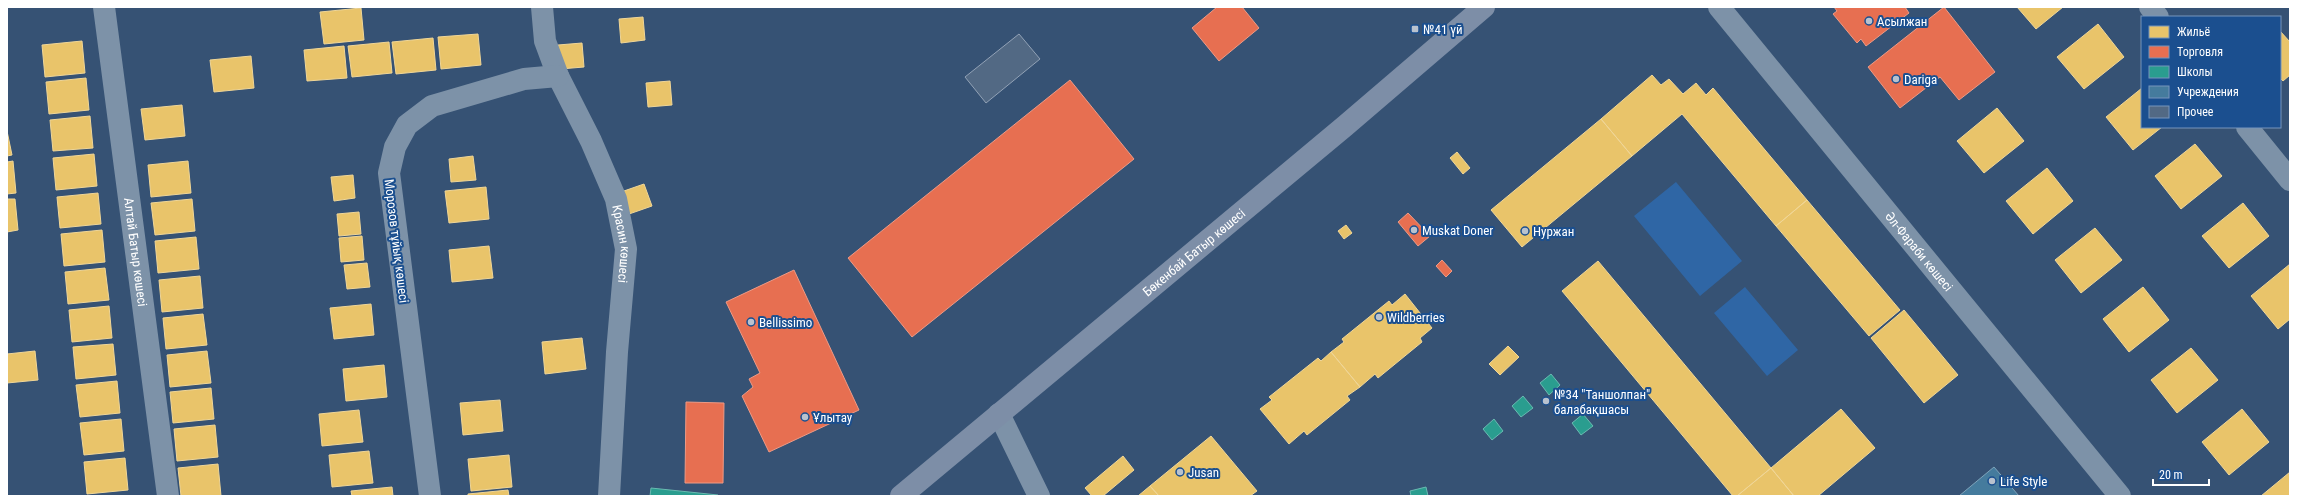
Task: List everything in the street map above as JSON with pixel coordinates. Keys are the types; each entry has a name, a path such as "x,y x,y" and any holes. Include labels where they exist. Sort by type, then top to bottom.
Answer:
{"main road":[{"name":"Бөкенбай Батыр көшесі","path":"902,496 1346,126 1484,7"}],"street":[{"name":"Алтай Батыр көшесі","path":"104,7 168,496"},
{"name":"Красин көшесі","path":"542,7 545,41 558,76 591,141 616,199 626,250 617,352 609,496"},
{"name":"Әл-Фараби көшесі","path":"1719,7 2120,496"},
{"path":"2150,7 2157,16"},
{"name":"Морозов тұйық көшесі","path":"430,496 389,173 395,147 407,125 432,106 524,79 558,76"},
{"path":"2248,128 2290,180"},
{"path":"999,414 1039,496"}],"shaded area":[{"path":"1676,182 1742,261 1700,296 1634,216"},
{"path":"1745,287 1798,350 1767,376 1714,313"}],"building: Жильё":[{"path":"2017,7 2063,7 2036,29"},
{"path":"361,8 364,40 324,44 320,12"},
{"path":"643,17 645,40 621,43 619,19"},
{"path":"2098,24 2124,57 2084,89 2057,57"},
{"path":"2281,32 2290,42 2290,75 2283,81 2281,79"},
{"path":"478,34 481,65 441,69 438,37"},
{"path":"433,38 436,70 396,74 392,42"},
{"path":"82,41 85,73 45,77 42,45"},
{"path":"389,42 392,73 352,77 348,46"},
{"path":"582,43 584,67 560,69 558,45"},
{"path":"344,46 347,78 307,81 304,50"},
{"path":"251,56 254,88 214,92 210,60"},
{"path":"1652,75 1661,85 1669,79 1683,94 1696,83 1706,95 1713,88 1807,200 1776,226 1682,114 1632,156 1601,119"},
{"path":"86,78 89,110 49,114 46,82"},
{"path":"670,81 672,105 648,107 646,83"},
{"path":"2141,89 2141,128 2161,128 2133,150 2106,117"},
{"path":"182,105 185,136 145,140 141,109"},
{"path":"1997,108 2024,141 1984,173 1957,141"},
{"path":"90,116 93,148 53,151 50,120"},
{"path":"1601,119 1632,156 1522,247 1491,210"},
{"path":"7,131 12,155 7,156"},
{"path":"2195,144 2222,176 2181,209 2155,176"},
{"path":"1457,152 1470,168 1463,174 1450,158"},
{"path":"94,154 97,186 56,190 53,158"},
{"path":"473,156 476,180 451,182 449,159"},
{"path":"13,161 16,193 7,194 7,162"},
{"path":"188,161 191,193 151,197 148,165"},
{"path":"2047,168 2073,201 2033,234 2006,201"},
{"path":"353,175 355,198 334,201 331,177"},
{"path":"644,184 652,206 629,214 621,192"},
{"path":"486,187 489,219 449,223 445,191"},
{"path":"98,193 101,224 60,228 57,197"},
{"path":"7,199 15,199 18,230 7,232"},
{"path":"192,199 195,231 155,235 151,203"},
{"path":"1807,200 1900,310 1869,336 1776,226"},
{"path":"2243,203 2269,236 2229,268 2202,236"},
{"path":"359,212 361,234 339,236 337,214"},
{"path":"1346,225 1352,233 1344,239 1338,231"},
{"path":"2095,228 2122,260 2081,293 2055,260"},
{"path":"102,230 105,262 64,266 61,234"},
{"path":"362,236 364,260 341,262 339,238"},
{"path":"196,237 199,269 158,273 155,241"},
{"path":"489,246 493,278 452,282 449,250"},
{"path":"1598,261 1771,468 1737,496 1733,496 1562,291"},
{"path":"367,263 370,287 347,289 344,265"},
{"path":"2290,264 2290,319 2278,329 2251,296"},
{"path":"105,268 109,300 68,304 65,272"},
{"path":"200,276 203,308 162,312 159,280"},
{"path":"2143,287 2169,320 2129,352 2103,319"},
{"path":"1405,294 1432,328 1420,338 1422,342 1378,378 1375,374 1360,387 1331,352 1344,342 1342,339 1389,301 1392,305"},
{"path":"371,304 374,335 334,339 330,308"},
{"path":"109,306 112,338 72,342 69,310"},
{"path":"1904,310 1958,375 1924,403 1871,338"},
{"path":"203,314 207,345 166,349 163,318"},
{"path":"582,338 586,369 545,374 542,342"},
{"path":"113,344 116,375 76,379 73,347"},
{"path":"1508,346 1519,357 1500,375 1489,364"},
{"path":"2191,348 2218,380 2177,413 2151,380"},
{"path":"35,351 38,380 7,383 7,354"},
{"path":"207,351 211,383 170,387 167,355"},
{"path":"1331,352 1360,387 1347,396 1350,400 1307,435 1304,431 1289,444 1260,409 1272,400 1269,397 1318,358 1321,361"},
{"path":"384,365 387,397 346,401 343,369"},
{"path":"117,381 120,413 80,417 76,385"},
{"path":"211,388 214,419 173,423 170,392"},
{"path":"500,400 503,431 463,435 460,403"},
{"path":"1841,409 1875,448 1818,496 1794,496 1771,468"},
{"path":"2242,409 2269,442 2229,475 2202,442"},
{"path":"359,410 363,442 322,446 319,414"},
{"path":"121,419 124,451 84,455 80,423"},
{"path":"215,425 218,457 177,461 174,429"},
{"path":"1211,436 1257,491 1250,496 1159,496 1150,486"},
{"path":"369,451 373,483 332,487 329,455"},
{"path":"509,455 512,487 471,491 468,459"},
{"path":"1123,456 1134,470 1103,496 1092,496 1085,488"},
{"path":"125,458 128,490 87,494 84,462"},
{"path":"218,464 221,496 181,496 178,468"},
{"path":"1771,468 1794,496 1737,496"},
{"path":"2290,472 2290,496 2261,496"},
{"path":"1150,486 1159,496 1138,496"},
{"path":"392,487 393,496 352,496 351,491"},
{"path":"508,490 509,496 468,496 468,494"}],"building: Торговля":[{"path":"1217,7 1242,7 1259,28 1219,61 1192,28"},
{"name":"Асылжан","path":"1834,7 1905,7 1909,13 1866,46 1861,39 1857,43 1833,14 1837,11"},
{"path":"1944,7 1995,72 1959,100 1940,77 1900,108 1868,67"},
{"path":"1070,80 1134,159 912,337 848,258"},
{"name":"Muskat Doner","path":"1408,213 1430,236 1418,246 1398,222"},
{"path":"1442,260 1452,271 1446,277 1436,266"},
{"path":"794,270 859,410 769,452 742,396 753,387 749,379 760,373 726,302"},
{"path":"686,402 724,403 723,483 685,483"}],"building: Школы":[{"path":"1551,374 1560,385 1549,395 1540,383"},
{"path":"1523,396 1533,408 1521,417 1512,406"},
{"path":"1583,414 1593,426 1581,435 1572,423"},
{"path":"1494,419 1503,431 1492,440 1483,429"},
{"path":"1426,487 1428,496 1411,496 1410,491"},
{"path":"651,488 718,495 650,496"}],"building: Учреждения":[{"name":"Life Style","path":"1994,467 2019,496 1959,496"}],"building: Прочее":[{"path":"1019,34 1040,59 986,103 965,77"}],"place":[{"name":"Асылжан","path":"1869,21"},
{"name":"№41 үй","path":"1415,29"},
{"name":"Dariga","path":"1896,79"},
{"name":"Muskat Doner","path":"1414,230"},
{"name":"Нуржан","path":"1525,231"},
{"name":"Wildberries","path":"1379,317"},
{"name":"Bellissimo","path":"751,322"},
{"name":"№34 \"Таншолпан\" балабақшасы","path":"1546,401"},
{"name":"Ұлытау","path":"805,417"},
{"name":"Jusan","path":"1180,472"},
{"name":"Life Style","path":"1992,481"}]}
